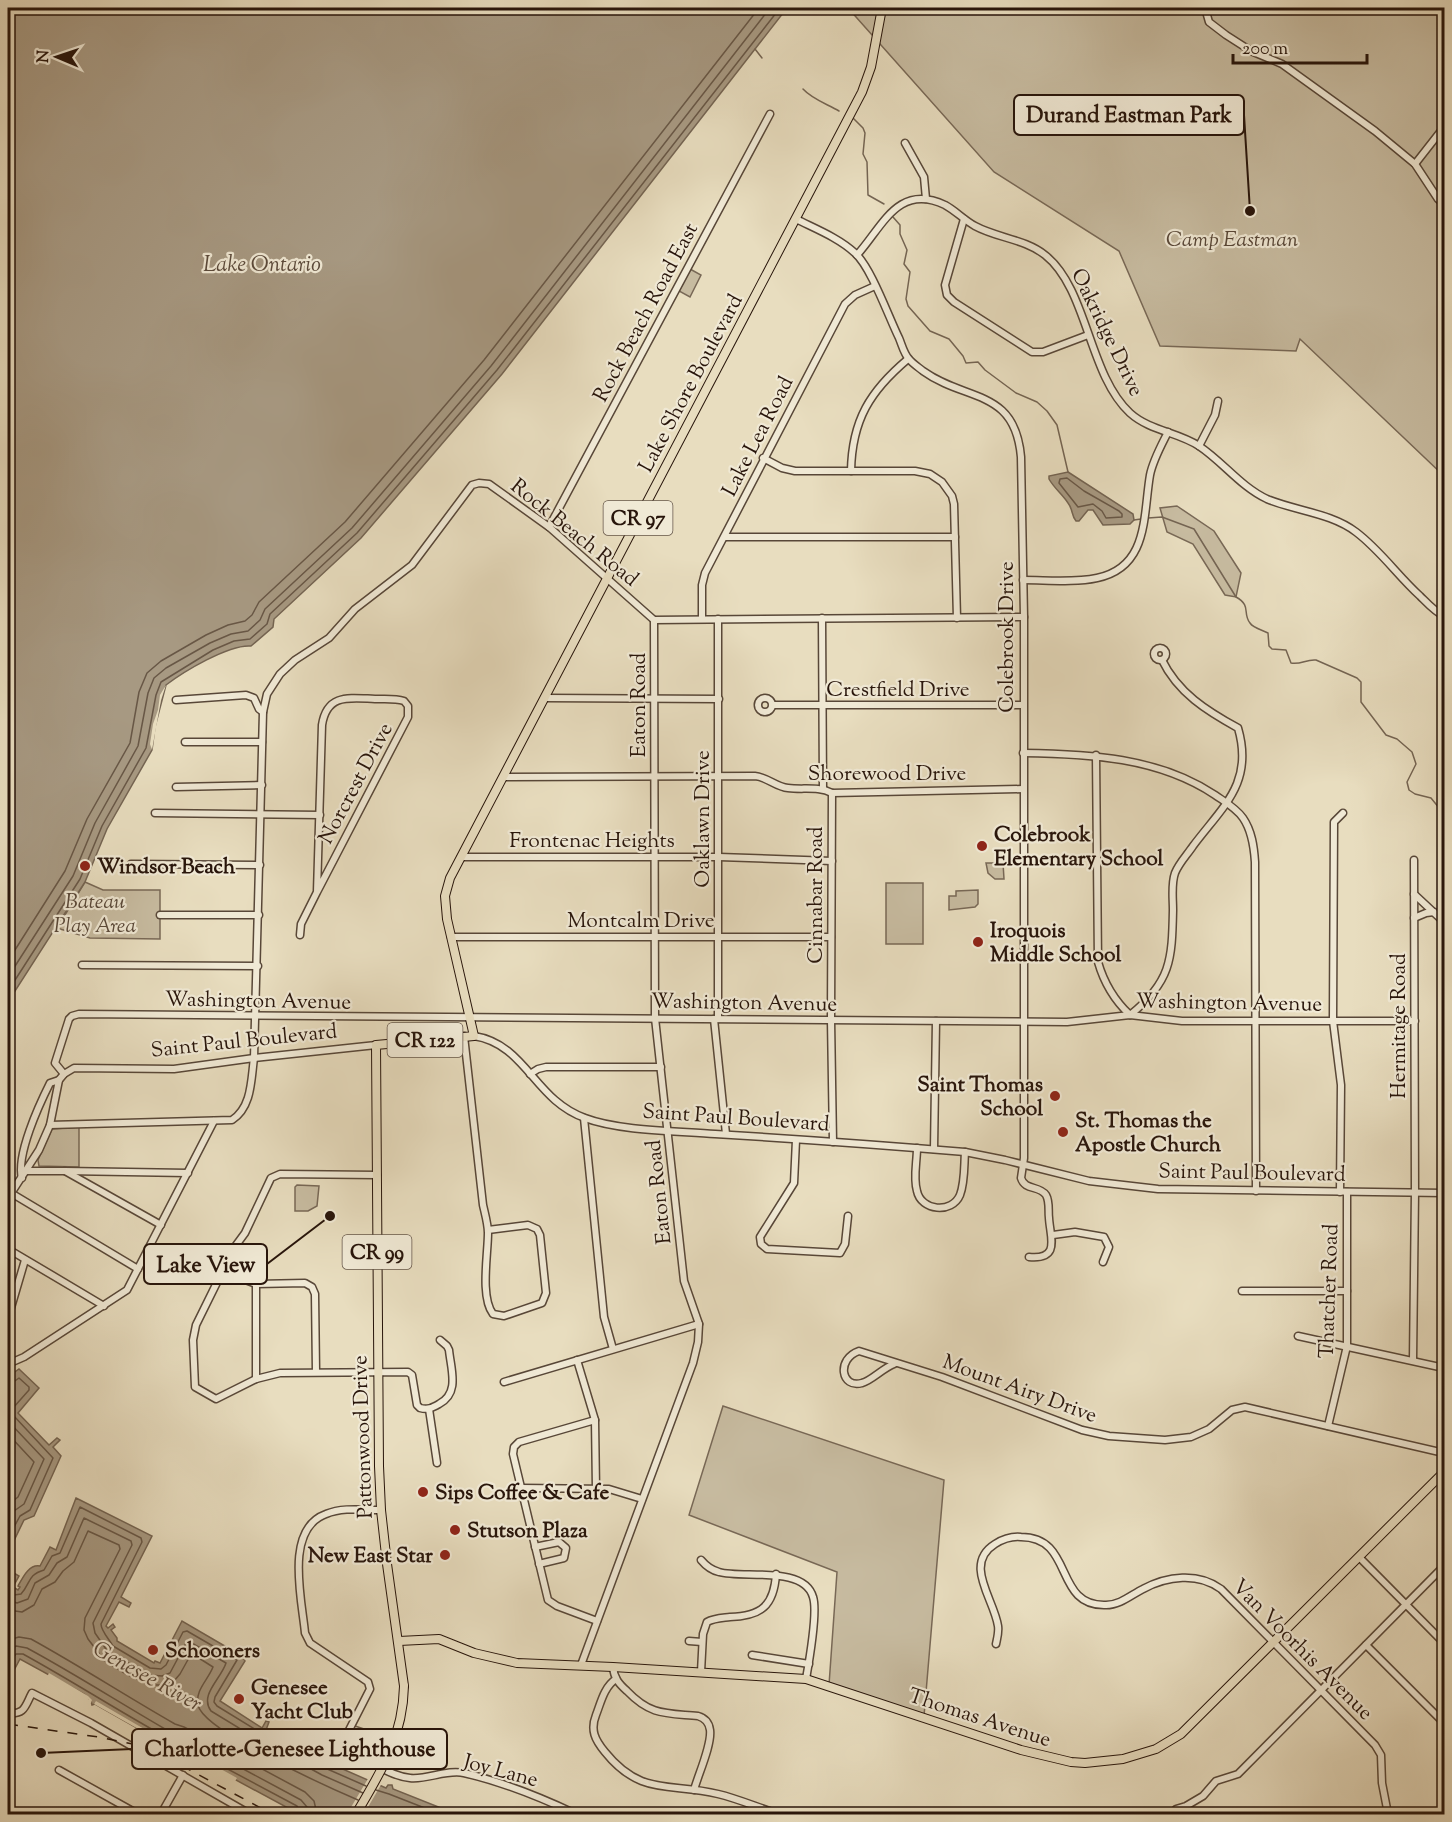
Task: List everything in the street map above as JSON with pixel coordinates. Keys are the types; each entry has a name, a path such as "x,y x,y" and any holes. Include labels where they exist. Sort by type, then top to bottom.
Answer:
{"main road":[{"name":"Lake Shore Boulevard","path":"474,1036 447,920 445,896 450,878 862,92 871,67 882,8"},
{"name":"Saint Paul Boulevard","path":"376,1045 474,1036"},
{"name":"Pattonwood Drive","path":"356,1815 384,1765 397,1735 404,1686 381,1510 377,1372 376,1045"},
{"name":"Thomas Avenue","path":"399,1641 439,1639 499,1660 806,1679 1043,1756 1071,1762 1123,1759 1156,1749 1181,1734 1444,1472"}],"street":[{"path":"1205,8 1209,22 1226,35 1251,51 1282,64 1416,164 1438,199 1444,204"},
{"name":"Rock Beach Road East","path":"549,526 770,114"},
{"path":"1416,164 1444,127"},
{"path":"857,255 896,207 911,200 926,199 924,177 906,143"},
{"name":"Oakridge Drive","path":"926,199 947,207 984,230 1035,248 1050,259 1066,277 1107,379 1125,408 1138,419 1199,446 1247,487 1266,498 1351,528 1365,539 1402,580 1435,611 1444,616"},
{"name":"Colebrook Drive","path":"796,219 839,242 857,255 908,359 932,377 992,403 1003,411 1016,430 1021,457 1024,617 1023,1165"},
{"path":"964,219 945,285 947,295 954,302 1032,352 1044,352 1088,335"},
{"name":"Lake Lea Road","path":"702,619 704,576 763,458 844,304 855,295 874,286"},
{"path":"851,471 855,435 864,409 880,386 908,359"},
{"path":"1199,446 1215,415 1218,401"},
{"path":"1023,580 1096,578 1112,573 1126,564 1137,547 1144,524 1151,474 1168,432"},
{"path":"763,458 782,468 795,471 915,471 936,477 952,496 955,513 957,618"},
{"name":"Rock Beach Road","path":"50,1125 214,1121 232,1120 239,1116 248,1102 254,1058 263,712 267,694 280,674 294,660 329,638 355,609 412,565 472,485 489,484 549,526 654,620"},
{"path":"725,537 956,537"},
{"path":"654,620 1024,617"},
{"path":"822,618 824,789"},
{"name":"Oaklawn Drive","path":"718,619 719,857 716,1019 726,1134"},
{"name":"Eaton Road","path":"581,1665 693,1363 698,1342 699,1324 684,1281 655,1018 654,620"},
{"path":"1096,755 1098,962 1107,987 1130,1015 1157,988 1168,967 1173,944 1173,888 1176,871 1227,803 1237,784 1243,764 1243,746 1238,728 1192,699 1172,677 1162,660"},
{"path":"176,700 246,694 255,698 259,709 263,712"},
{"name":"Norcrest Drive","path":"300,935 301,924 408,717 408,706 404,701 349,698 339,700 329,706 326,711 322,724 317,892"},
{"path":"545,698 719,699"},
{"name":"Crestfield Drive","path":"773,705 1023,705"},
{"path":"185,742 262,742"},
{"path":"1023,753 1096,755 1132,761 1168,772 1207,790 1227,803 1244,819 1255,851 1256,1191"},
{"name":"Shorewood Drive","path":"503,777 760,776 784,788 824,789 832,792 1023,789"},
{"path":"176,787 262,785"},
{"name":"Cinnabar Road","path":"832,792 832,1142"},
{"path":"156,813 320,816"},
{"name":"Thatcher Road","path":"1328,1426 1347,1346 1341,1085 1333,1021 1334,822 1343,813"},
{"name":"Frontenac Heights","path":"461,857 719,857 832,861"},
{"name":"Hermitage Road","path":"1413,1360 1414,860"},
{"path":"131,864 260,865"},
{"path":"1414,894 1444,922"},
{"path":"1414,918 1434,912"},
{"path":"160,915 259,915"},
{"name":"Montcalm Drive","path":"451,937 831,937"},
{"path":"82,965 258,966"},
{"name":"Washington Avenue","path":"64,1074 55,1063 69,1019 79,1014 1024,1022 1076,1022 1130,1015 1182,1021 1415,1021"},
{"path":"934,1149 936,1021"},
{"path":"464,1036 488,1230 486,1275 488,1304 496,1316 504,1316 542,1304 546,1293 540,1235 537,1229 528,1225 488,1230"},
{"name":"Saint Paul Boulevard","path":"474,1036 493,1041 509,1050 555,1101 584,1118 609,1124 965,1152 1089,1181 1158,1190 1444,1193"},
{"name":"Saint Paul Boulevard","path":"64,1074 74,1068 174,1069 376,1045"},
{"path":"530,1074 546,1067 661,1067"},
{"path":"64,1074 59,1080 50,1125 39,1150 9,1196 138,1269"},
{"path":"22,1178 21,1160 36,1112 50,1083 59,1080"},
{"path":"584,1118 604,1317 613,1349"},
{"path":"8,1364 24,1357 124,1293 214,1121"},
{"path":"796,1140 794,1183 760,1237 761,1244 767,1249 840,1252 846,1245 848,1216"},
{"path":"917,1148 916,1190 922,1201 936,1208 949,1206 959,1197 965,1152"},
{"path":"1023,1165 1020,1178 1023,1183 1043,1192 1047,1197 1053,1234 1052,1245 1048,1253 1042,1257 1029,1257"},
{"path":"27,1171 188,1173"},
{"path":"65,1171 160,1225"},
{"path":"377,1175 280,1174 269,1181 245,1233 236,1244 194,1329 195,1385 198,1390 216,1399 256,1379 280,1373 410,1373 417,1405 420,1408 429,1409 447,1399 453,1389 449,1350 440,1340"},
{"path":"1053,1234 1075,1232 1104,1237 1109,1247 1103,1262"},
{"path":"8,1249 104,1306"},
{"path":"8,1318 25,1260"},
{"path":"222,1272 256,1284 305,1283 312,1287 315,1294 316,1372"},
{"path":"256,1284 256,1379"},
{"path":"1242,1291 1347,1291"},
{"path":"504,1382 699,1324"},
{"path":"1298,1336 1444,1368"},
{"name":"Mount Airy Drive","path":"894,1364 862,1383 848,1380 843,1371 843,1364 859,1351 894,1364 912,1367 1082,1430 1109,1436 1165,1440 1191,1437 1209,1429 1232,1410 1250,1407 1444,1453"},
{"path":"577,1360 595,1420 596,1489"},
{"path":"429,1409 437,1462"},
{"path":"595,1420 516,1444 513,1454 547,1597 550,1602 597,1621"},
{"path":"520,1488 615,1490 642,1499"},
{"name":"Joy Lane","path":"381,1510 344,1510 321,1516 305,1533 298,1554 305,1634 310,1644 368,1682 370,1689 345,1738 350,1747 385,1770 410,1778 461,1772 511,1786 576,1815"},
{"name":"Van Voorhis Avenue","path":"996,1644 998,1627 981,1574 980,1562 983,1554 1004,1539 1017,1537 1037,1539 1049,1547 1059,1559 1074,1592 1088,1602 1113,1604 1155,1583 1185,1578 1200,1578 1211,1582 1221,1589 1378,1749 1381,1755 1384,1803 1388,1815"},
{"path":"535,1547 559,1542 566,1548 564,1558 539,1564"},
{"path":"1359,1557 1444,1643"},
{"path":"701,1560 708,1568 720,1572 776,1575 804,1585 813,1597 814,1609 806,1679"},
{"path":"1176,1809 1203,1796 1216,1781 1238,1774 1444,1566"},
{"path":"700,1672 703,1628 710,1620 746,1616 761,1611 773,1594 776,1575"},
{"path":"689,1641 702,1642"},
{"path":"1366,1645 1444,1723"},
{"path":"752,1655 809,1664"},
{"path":"613,1667 616,1679 646,1708 659,1712 698,1716 706,1721 710,1736 693,1790"},
{"path":"616,1679 605,1691 592,1725 593,1734 615,1764 638,1779 656,1786 718,1794 779,1815"},
{"path":"8,1713 22,1712 32,1693 86,1720 250,1815"},
{"path":"59,1770 138,1815"},
{"path":"161,1815 183,1775"}],"green space":[{"name":"Camp Eastman","path":"848,8 1444,8 1444,476 1300,339 1296,351 1160,346 1119,251 994,172"},
{"path":"690,269 701,275 690,297 679,291"},
{"path":"1177,506 1214,531 1241,573 1236,597 1225,595 1193,544 1167,532 1160,508"},
{"path":"986,863 1003,863 1004,879 995,879 988,873"},
{"name":"Bateau Play Area","path":"85,882 103,890 160,890 160,939 90,938 57,928"},
{"path":"886,883 923,883 923,944 886,944"},
{"path":"978,890 978,904 975,907 949,910 949,896 956,896 956,891"},
{"path":"79,1127 79,1167 39,1166 38,1160 52,1129"},
{"path":"297,1185 319,1186 317,1206 308,1211 295,1211 295,1187"},
{"path":"723,1406 944,1480 924,1716 829,1685 837,1572 689,1515"}],"water":[{"name":"Lake Ontario","path":"8,8 787,8 502,374 361,538 274,619 273,627 251,646 231,649 219,654 166,685 155,727 152,750 107,829 85,882 8,1002"},
{"path":"1068,472 1133,514 1134,520 1130,524 1103,525 1093,510 1088,510 1079,521 1076,521 1070,505 1049,479 1049,476"},
{"path":"19,1369 39,1388 18,1413 49,1445 57,1438 60,1440 53,1447 61,1456 34,1516 24,1520 8,1553 8,1381"},
{"name":"Genesee River","path":"76,1498 152,1536 121,1597 131,1603 129,1607 119,1602 106,1626 108,1628 113,1624 115,1627 111,1630 117,1641 154,1663 155,1661 160,1663 182,1621 242,1656 245,1661 220,1701 262,1728 266,1721 269,1722 266,1730 278,1735 277,1737 281,1739 285,1736 291,1739 289,1743 314,1755 316,1752 328,1762 331,1763 336,1756 346,1750 348,1752 338,1761 338,1767 386,1788 392,1785 393,1789 456,1814 299,1814 173,1746 172,1748 95,1704 92,1705 84,1694 20,1659 13,1672 8,1668 8,1583 14,1573 19,1576 13,1587 18,1590 24,1575 33,1567 40,1566 50,1547 56,1550"}],"pier":[{"path":"166,685 152,750 150,744 153,724 160,695"},
{"path":"49,1673 88,1696 92,1700 91,1703 89,1704 89,1700 47,1677"},
{"path":"96,1701 170,1744 172,1742 237,1778 234,1783 94,1704"},
{"path":"369,1777 382,1783 364,1814 347,1814"}],"waterway":[{"path":"755,49 762,58"},
{"path":"803,89 815,99 839,111"},
{"path":"853,118 865,133 863,154 867,162 868,195 884,204"},
{"path":"893,217 900,225 900,234 907,250 904,264 910,272 906,299 908,306 930,331 949,339 966,363 978,362 1016,393 1037,402 1047,411 1057,425 1068,472"},
{"path":"1148,518 1162,517 1194,529 1236,597 1244,603 1250,623 1255,628 1268,633 1269,646 1272,649 1286,650 1291,663 1316,660 1357,678 1361,682 1361,702 1386,735 1397,739 1412,752 1416,764 1407,782 1409,790 1431,798 1444,814"},
{"path":"1134,520 1141,519"},
{"path":"355,1726 373,1732 377,1738 373,1744 356,1747"}],"railway":[{"path":"8,1724 137,1745 171,1760 272,1814"}],"place":[{"name":"Durand Eastman Park","path":"1250,211"},
{"name":"Colebrook Elementary School","path":"982,846"},
{"name":"Windsor Beach","path":"85,866"},
{"name":"Iroquois Middle School","path":"978,942"},
{"name":"Saint Thomas School","path":"1055,1096"},
{"name":"St. Thomas the Apostle Church","path":"1063,1132"},
{"name":"Lake View","path":"330,1216"},
{"name":"Sips Coffee & Cafe","path":"423,1492"},
{"name":"Stutson Plaza","path":"455,1530"},
{"name":"New East Star","path":"445,1555"},
{"name":"Schooners","path":"153,1650"},
{"name":"Genesee Yacht Club","path":"239,1699"},
{"name":"Charlotte-Genesee Lighthouse","path":"41,1753"}]}
